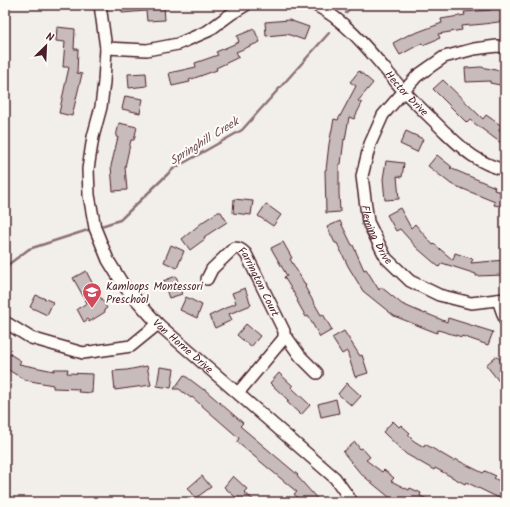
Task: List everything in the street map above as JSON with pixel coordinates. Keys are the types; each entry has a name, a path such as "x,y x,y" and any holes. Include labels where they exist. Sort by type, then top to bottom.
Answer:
{"street":[{"name":"Van Horne Drive","path":"100,5 106,48 104,82 101,107 93,137 88,169 89,196 93,219 108,260 124,286 158,324 335,478 352,502"},
{"path":"106,48 147,50 178,44 208,31 230,14 246,5"},
{"name":"Hector Drive","path":"315,5 328,11 345,26 364,45 404,91 467,153 491,167 505,170"},
{"name":"Fleming Drive","path":"501,299 471,303 439,295 410,281 386,258 368,222 362,176 370,144 383,115 417,76 444,57 474,49 497,46 505,47"},
{"name":"Farrington Court","path":"207,279 212,269 234,248 239,248 242,250 246,254 284,331 284,338 288,339 300,356 317,373"},
{"path":"501,299 505,320"},
{"path":"5,322 31,338 82,353 130,346 158,324"},
{"path":"238,393 284,338"}],"building":[{"path":"122,5 153,5 153,7 164,6 165,20 147,21 146,11 122,13"},
{"path":"505,7 505,21 461,26 462,30 438,34 440,38 423,45 422,43 400,55 393,43 410,34 442,23 441,19 465,15 464,12 491,10 490,9"},
{"path":"289,20 309,27 304,40 287,34 266,36 265,22"},
{"path":"57,27 75,29 74,49 78,49 77,73 82,74 72,116 59,113 69,67 63,67 65,42 56,41"},
{"path":"254,29 260,42 236,52 239,57 216,68 217,70 189,80 190,82 172,86 169,73 196,67 195,63 218,55 216,52 239,42 237,36"},
{"path":"481,67 505,72 505,86 490,83 490,81 466,82 465,68"},
{"path":"359,71 373,83 358,101 362,103 354,119 349,117 345,140 344,139 341,164 339,164 340,212 326,213 325,170 334,119 338,120 356,86 350,82"},
{"path":"146,73 147,86 129,88 128,74"},
{"path":"443,80 483,119 486,115 502,126 498,130 505,131 505,146 470,120 467,123 433,89"},
{"path":"125,96 143,99 140,113 122,109"},
{"path":"119,123 137,127 134,140 131,140 125,167 127,190 113,191 111,166 118,137 116,137"},
{"path":"406,131 423,139 417,152 400,144"},
{"path":"437,155 452,167 450,168 495,187 494,190 505,193 505,207 494,205 495,202 451,184 428,166"},
{"path":"386,161 404,163 402,177 397,176 399,199 385,200 383,179"},
{"path":"234,199 253,201 251,215 233,213"},
{"path":"266,204 281,215 273,226 258,216"},
{"path":"400,208 411,228 415,224 433,245 434,244 453,260 455,253 473,259 471,263 505,260 505,275 476,276 476,274 442,263 439,267 417,248 400,229 396,231 387,215"},
{"path":"218,212 221,212 227,222 204,237 205,239 190,250 182,239 204,221"},
{"path":"340,221 364,270 366,269 379,290 381,287 402,304 425,314 447,322 448,318 493,332 488,345 438,330 437,333 394,316 363,291 327,227"},
{"path":"283,242 292,258 290,259 306,286 305,287 321,315 323,314 332,330 320,337 297,301 298,300 284,277 287,276 271,248"},
{"path":"171,245 184,251 177,268 164,262"},
{"path":"86,271 107,308 104,310 105,312 89,322 88,319 84,322 77,309 87,303 73,278"},
{"path":"176,276 182,294 169,298 163,281"},
{"path":"245,288 251,305 229,314 232,320 215,328 209,316 236,303 232,293"},
{"path":"36,295 53,302 47,315 30,307"},
{"path":"186,297 202,305 197,318 180,310"},
{"path":"246,324 260,336 251,347 237,335"},
{"path":"344,331 360,356 362,355 368,373 355,377 347,351 342,354 332,338"},
{"path":"5,351 21,361 19,364 54,371 54,369 68,369 67,373 93,374 92,393 78,392 79,389 53,388 53,385 25,380 5,368"},
{"path":"495,357 498,357 505,366 505,389 486,365"},
{"path":"147,366 151,385 115,390 113,371"},
{"path":"160,367 174,369 171,388 157,386"},
{"path":"279,373 310,405 301,415 270,383"},
{"path":"184,375 204,389 243,423 240,426 298,475 297,476 320,502 301,502 294,494 297,492 237,442 239,438 192,397 191,398 179,389 174,389"},
{"path":"347,383 361,396 352,406 338,394"},
{"path":"336,399 339,413 321,417 318,404"},
{"path":"393,421 399,427 401,425 410,433 408,435 414,441 424,447 425,444 454,461 455,459 483,473 485,471 496,476 494,478 505,484 505,501 466,482 465,484 435,468 434,470 406,454 383,432"},
{"path":"355,442 360,449 362,448 370,457 366,460 382,472 384,470 394,478 391,481 409,490 410,488 421,493 420,496 434,502 399,502 389,497 361,474 343,452"},
{"path":"202,476 211,487 196,498 188,488"},
{"path":"233,476 247,489 244,492 256,502 241,502 224,487"}],"waterway":[{"name":"Springhill Creek","path":"346,13 351,5"},
{"name":"Springhill Creek","path":"98,227 120,220 173,169 242,130 329,33"},
{"name":"Springhill Creek","path":"5,267 29,249 91,229"}],"place":[{"name":"Kamloops Montessori Preschool","path":"92,309"}]}
